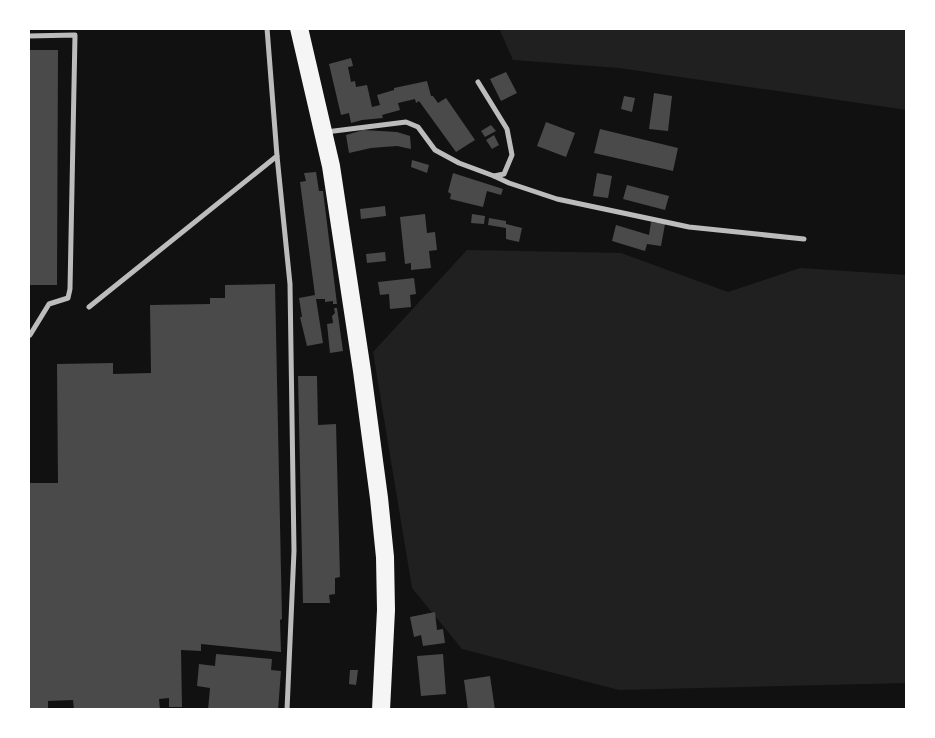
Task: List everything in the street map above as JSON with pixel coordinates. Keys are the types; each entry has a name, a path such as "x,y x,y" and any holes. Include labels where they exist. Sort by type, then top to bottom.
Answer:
{"main road":[{"path":"299,28 331,166 370,429 382,533 386,610 381,710"}],"lane":[{"path":"267,28 290,284 294,551 287,710"},
{"path":"28,36 75,34 70,289 68,298 49,303 30,335"},
{"path":"478,82 507,129 512,155 504,174 494,176"},
{"path":"323,132 405,122 418,127 435,150 460,163 557,199 689,227 804,239"},
{"path":"89,307 277,156"}],"shaded area":[{"path":"499,28 907,28 907,110 619,68 513,60"},
{"path":"467,250 621,253 728,292 800,268 907,275 907,683 619,690 462,649 412,588 373,352"}],"building":[{"path":"28,50 58,50 57,285 28,285"},
{"path":"351,58 353,66 348,67 351,82 355,81 356,87 367,85 372,107 380,105 377,95 394,88 427,81 431,96 438,103 446,98 475,140 456,152 415,99 398,103 400,110 382,115 383,118 351,123 349,113 341,115 329,64"},
{"path":"506,72 517,93 501,101 490,79"},
{"path":"654,93 672,96 668,131 649,129"},
{"path":"624,96 635,98 632,112 621,109"},
{"path":"546,122 575,133 566,157 537,146"},
{"path":"491,125 496,131 485,137 481,131"},
{"path":"600,129 678,148 673,171 594,153"},
{"path":"363,130 397,132 410,136 411,149 397,146 349,153 346,135"},
{"path":"494,135 499,145 492,149 486,140"},
{"path":"412,160 429,165 427,173 411,167"},
{"path":"316,172 319,191 323,191 337,304 316,299 323,343 307,346 300,317 299,298 315,295 300,182 306,181 304,173"},
{"path":"453,173 503,189 501,195 487,191 483,207 450,199 451,194 448,192"},
{"path":"597,173 612,176 608,198 593,196"},
{"path":"627,185 669,196 665,210 623,199"},
{"path":"385,206 386,216 361,219 360,209"},
{"path":"425,214 427,233 435,232 437,250 429,251 431,268 411,270 411,263 405,264 400,217"},
{"path":"472,214 485,216 484,224 471,223"},
{"path":"489,218 522,228 519,242 506,239 506,228 488,225"},
{"path":"651,222 665,224 661,246 647,244 645,251 612,241 616,225 649,235"},
{"path":"385,252 386,261 367,263 366,254"},
{"path":"414,278 416,294 410,295 411,307 390,309 389,294 380,295 378,282"},
{"path":"275,284 281,652 201,644 201,651 181,650 182,707 169,707 169,698 159,699 160,710 74,710 73,700 48,701 48,710 28,710 28,483 58,483 57,364 113,363 113,374 151,373 150,305 210,304 210,298 225,298 225,285"},
{"path":"334,308 337,308 343,351 330,353 327,324 333,323"},
{"path":"298,376 317,376 318,425 336,424 340,577 335,578 335,594 329,595 330,603 303,603"},
{"path":"435,612 437,630 443,629 445,643 423,646 421,635 414,637 410,617"},
{"path":"216,654 272,659 271,670 281,671 278,710 208,710 210,688 197,686 199,664 215,666"},
{"path":"443,654 446,694 421,696 417,656"},
{"path":"350,670 358,670 356,685 349,684"},
{"path":"490,676 495,710 468,710 464,680"}]}
